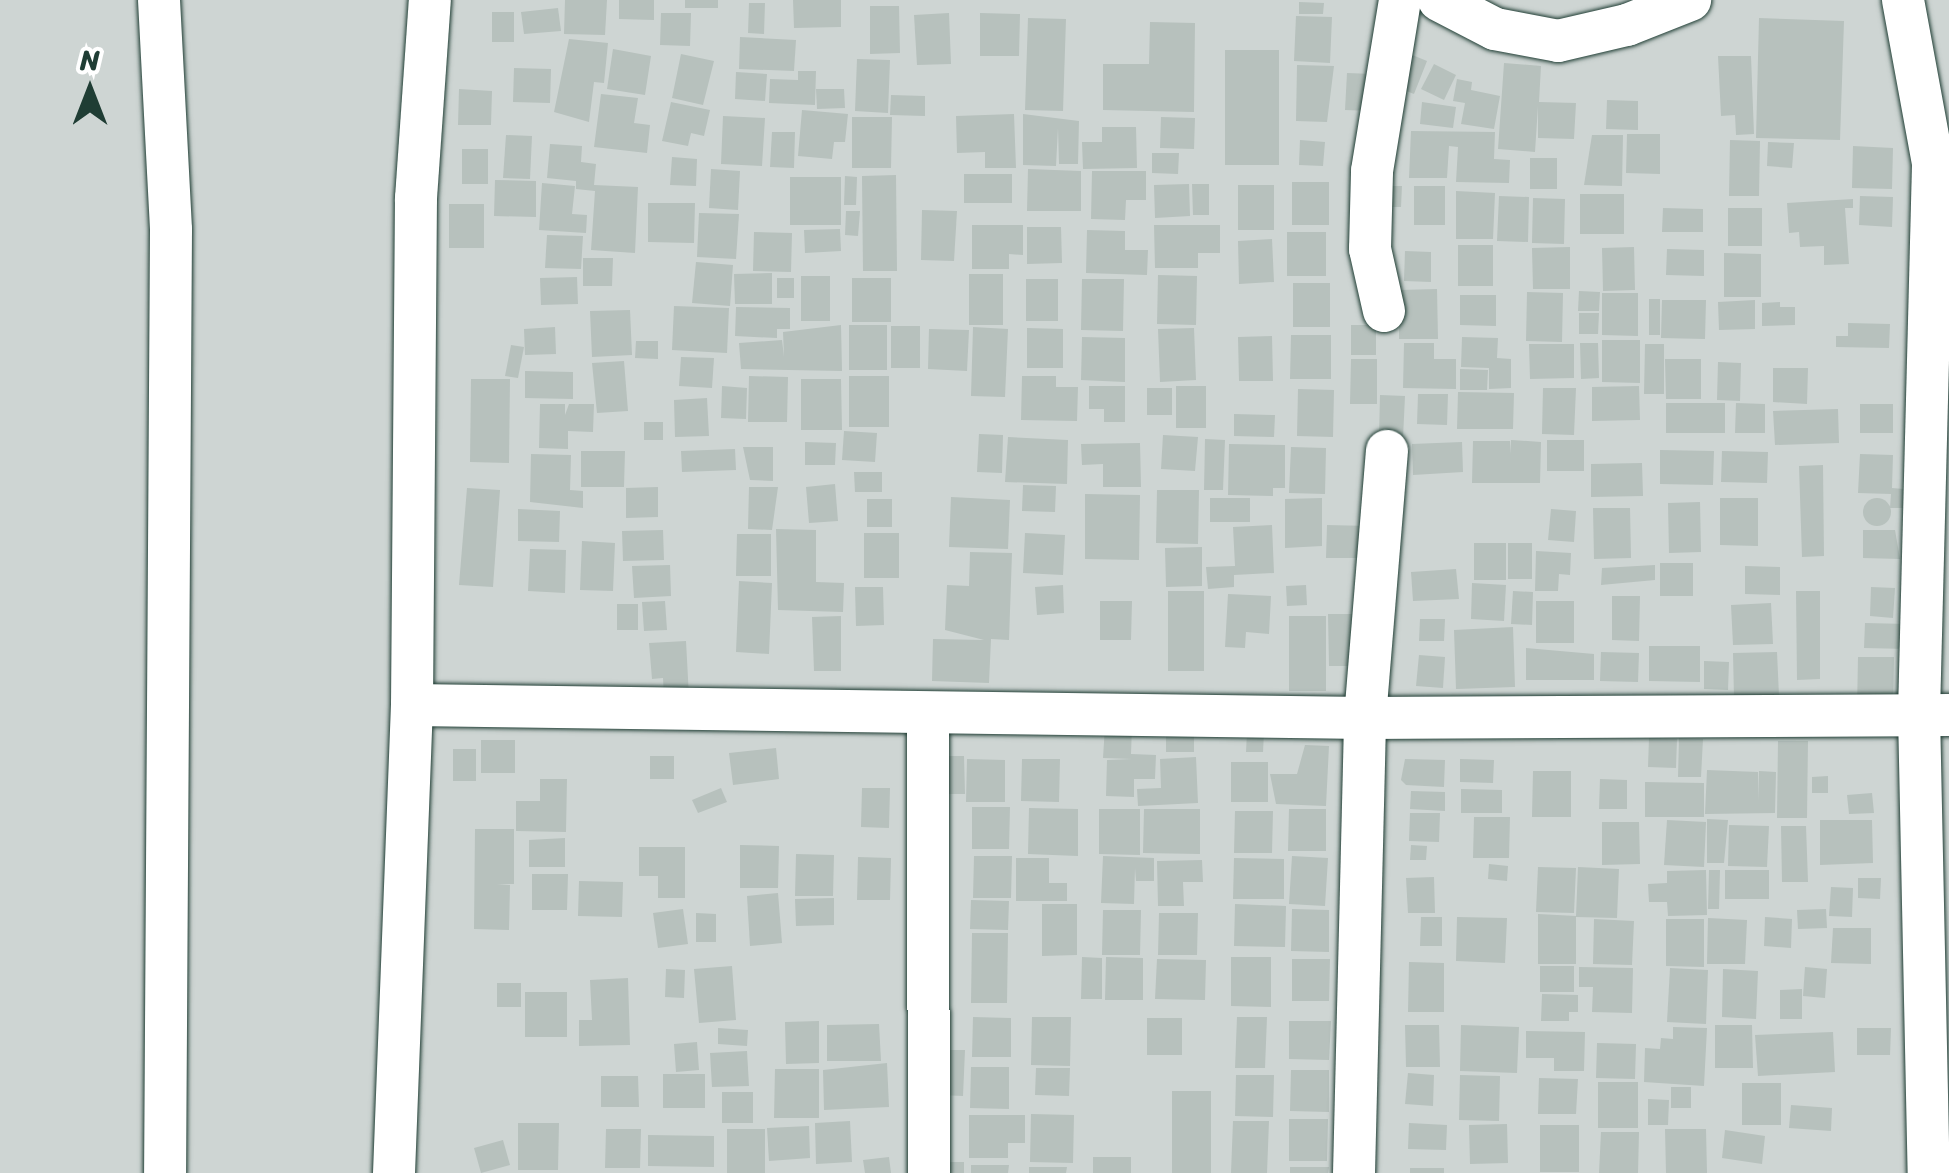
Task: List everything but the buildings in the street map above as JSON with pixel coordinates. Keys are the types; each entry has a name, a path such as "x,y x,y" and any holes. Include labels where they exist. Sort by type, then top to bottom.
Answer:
{"street":[{"path":"159,0 171,230 165,1173"},
{"path":"394,1173 412,706 416,198 430,0"},
{"path":"1384,312 1370,249 1372,172 1400,0"},
{"path":"1439,0 1495,29 1558,41 1627,25 1690,0"},
{"path":"1904,0 1933,164 1934,714 1929,1173"},
{"path":"1354,1173 1365,718 1388,451"},
{"path":"412,706 1365,718 1934,714"},
{"path":"928,713 929,1173"}],"shaded area":[{"path":"0,0 1949,0 1949,1173 0,1173"}]}
